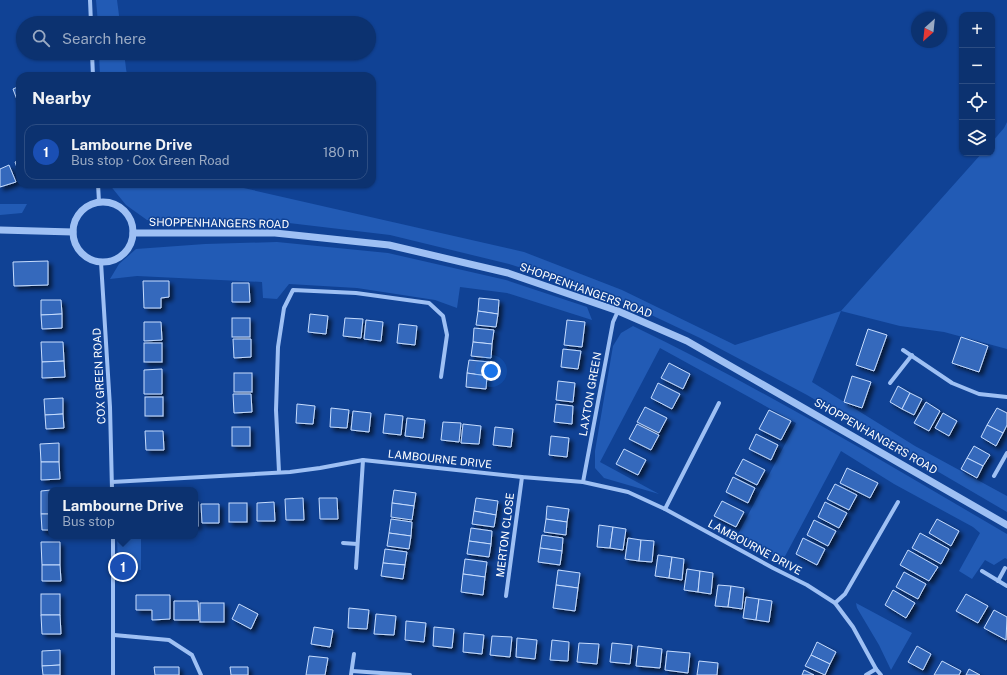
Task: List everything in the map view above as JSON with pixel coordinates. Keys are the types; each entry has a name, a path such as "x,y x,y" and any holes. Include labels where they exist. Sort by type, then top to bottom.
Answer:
{"street":[{"path":"90,0 91,16"},
{"path":"92,60 93,72"},
{"path":"98,188 99,202"},
{"path":"99,202 109,203 119,207 126,214 131,223 132,233 131,242 123,254 111,261 101,262 88,258 78,249 74,241 73,232 77,216 83,209 90,204 99,202"},
{"path":"0,230 73,232"},
{"name":"SHOPPENHANGERS ROAD","path":"132,233 275,233 389,245 508,273 618,310 688,341 1007,525"},
{"name":"COX GREEN ROAD","path":"101,262 110,406 112,487"},
{"path":"279,472 276,410 278,347 284,308 293,290 356,293 429,303 442,316 447,335 441,377"},
{"name":"LAXTON GREEN","path":"583,482 613,322 618,310"},
{"path":"903,350 952,383 980,394 1007,397"},
{"path":"890,383 912,355"},
{"path":"665,510 719,403"},
{"path":"994,476 1007,453"},
{"path":"356,568 363,460"},
{"name":"LAMBOURNE DRIVE","path":"112,482 279,472 320,468 363,460 583,482 628,492 807,585 836,604 853,627 876,669 881,675"},
{"name":"MERTON CLOSE","path":"506,596 522,477"},
{"path":"836,604 845,594 898,502"},
{"path":"113,539 114,675"},
{"path":"343,543 357,544"},
{"path":"998,581 1006,568"},
{"path":"982,571 1007,586"},
{"path":"114,635 170,640 192,655 201,675"},
{"path":"354,654 352,673 410,675"},
{"path":"866,675 876,669"}],"shaded area":[{"path":"96,0 117,0 119,16 97,16"},
{"path":"99,60 125,60 126,72 100,72"},
{"path":"1007,122 1007,349 944,332 900,326 841,311 979,156 995,156 995,138"},
{"path":"112,188 244,188 524,252 622,290 735,345 841,311 812,382 915,446 1007,496 1007,512 807,395 700,338 611,296 509,264 390,235 272,221 147,220 126,205"},
{"path":"0,204 27,204 22,213 0,215"},
{"path":"277,242 388,253 506,280 587,307 592,320 507,293 460,287 457,308 435,300 357,288 289,284 277,299 263,298 262,282 137,276 110,279 119,264 136,249 205,244"},
{"path":"633,326 775,400 1007,534 1007,559 1005,558 994,565 985,560 972,579 959,571 980,533 973,527 894,484 841,451 783,560 737,536 796,423 660,348 600,462 659,494 604,478 595,468 595,451 613,346 621,333"},
{"path":"117,539 141,539 141,570 118,568"},
{"path":"856,603 912,633 891,670 879,645 857,608"}],"building":[{"path":"16,88 16,97 13,89"},
{"path":"9,165 16,182 0,187 0,169"},
{"path":"48,261 48,285 14,286 13,262"},
{"path":"143,281 169,281 169,297 161,298 161,308 144,308"},
{"path":"232,283 249,283 250,302 232,302"},
{"path":"479,298 499,300 498,314 478,311"},
{"path":"41,300 61,300 62,314 41,315"},
{"path":"478,311 498,314 496,327 476,325"},
{"path":"62,314 62,328 42,329 41,315"},
{"path":"310,314 328,316 326,334 308,332"},
{"path":"232,318 250,318 250,337 232,337"},
{"path":"345,318 363,319 361,338 343,336"},
{"path":"366,320 383,322 381,341 364,339"},
{"path":"567,320 585,322 582,347 564,345"},
{"path":"144,322 161,322 162,340 144,341"},
{"path":"399,324 417,326 415,345 397,343"},
{"path":"474,328 494,330 492,344 473,342"},
{"path":"868,329 887,335 874,371 856,365"},
{"path":"961,337 988,346 979,372 952,363"},
{"path":"233,339 251,339 251,357 234,358"},
{"path":"41,342 63,342 64,361 42,362"},
{"path":"473,342 492,344 491,358 471,356"},
{"path":"144,343 162,343 162,362 144,362"},
{"path":"563,349 581,351 578,369 561,367"},
{"path":"469,360 489,362 487,376 467,373"},
{"path":"64,361 65,377 42,378 42,362"},
{"path":"669,363 690,374 683,389 661,378"},
{"path":"162,369 162,394 144,394 144,370"},
{"path":"234,373 252,373 252,392 234,392"},
{"path":"467,373 487,376 486,389 466,387"},
{"path":"852,376 871,382 862,408 844,402"},
{"path":"558,381 575,383 573,402 556,400"},
{"path":"658,383 680,394 672,409 651,398"},
{"path":"898,386 910,393 902,409 890,402"},
{"path":"910,393 922,399 914,415 902,409"},
{"path":"233,394 251,394 252,412 234,413"},
{"path":"145,397 163,397 163,416 145,416"},
{"path":"63,398 63,414 45,415 44,399"},
{"path":"926,402 940,411 929,431 914,423"},
{"path":"297,404 315,406 313,424 296,423"},
{"path":"556,404 573,406 572,424 554,422"},
{"path":"645,407 667,418 659,433 637,422"},
{"path":"331,408 349,410 347,428 330,427"},
{"path":"997,408 1007,413 1007,425 1003,433 987,425"},
{"path":"769,410 791,421 781,440 759,429"},
{"path":"353,411 371,413 369,432 351,430"},
{"path":"943,413 957,421 949,436 935,428"},
{"path":"63,414 64,428 46,429 45,415"},
{"path":"385,414 403,416 401,435 383,433"},
{"path":"407,418 425,420 423,438 405,436"},
{"path":"443,422 461,423 459,442 441,440"},
{"path":"463,424 481,426 479,444 461,443"},
{"path":"637,424 659,435 651,450 629,439"},
{"path":"987,425 1003,433 996,446 981,437"},
{"path":"232,427 250,427 250,446 232,446"},
{"path":"495,427 513,429 511,447 493,445"},
{"path":"145,431 163,431 164,450 146,450"},
{"path":"756,434 778,445 771,460 749,449"},
{"path":"551,436 569,438 567,457 549,455"},
{"path":"59,443 59,462 41,462 40,444"},
{"path":"974,446 990,455 983,466 967,458"},
{"path":"624,449 646,460 638,475 616,464"},
{"path":"967,458 983,466 977,478 961,469"},
{"path":"743,459 765,470 757,485 735,474"},
{"path":"41,462 59,462 60,479 41,480"},
{"path":"847,468 878,483 870,498 840,483"},
{"path":"733,477 755,488 748,503 726,492"},
{"path":"835,484 857,495 849,510 827,499"},
{"path":"48,490 48,514 41,514 41,491"},
{"path":"394,490 416,493 414,506 392,503"},
{"path":"303,498 304,520 286,520 285,499"},
{"path":"319,498 337,498 338,519 320,519"},
{"path":"476,498 498,501 496,515 474,511"},
{"path":"722,501 744,512 736,527 714,516"},
{"path":"274,502 275,521 257,521 257,503"},
{"path":"825,502 847,513 839,528 818,517"},
{"path":"229,503 247,503 247,522 229,522"},
{"path":"392,503 414,506 412,520 391,517"},
{"path":"201,504 219,504 219,523 202,523"},
{"path":"547,506 569,509 567,522 546,519"},
{"path":"474,511 496,515 494,527 472,524"},
{"path":"41,514 48,514 48,530 42,530"},
{"path":"391,519 412,522 411,536 389,533"},
{"path":"546,519 567,522 566,535 544,532"},
{"path":"937,519 959,531 951,546 929,533"},
{"path":"814,520 836,531 828,546 807,535"},
{"path":"599,525 613,527 610,548 597,547"},
{"path":"613,527 626,529 623,550 610,548"},
{"path":"471,528 492,531 491,544 469,541"},
{"path":"389,533 411,536 409,549 387,546"},
{"path":"920,533 949,549 941,564 912,548"},
{"path":"542,535 563,538 562,551 540,548"},
{"path":"628,538 641,540 639,561 625,559"},
{"path":"803,538 825,549 817,565 796,554"},
{"path":"641,540 654,541 652,562 639,561"},
{"path":"469,541 491,544 489,557 467,554"},
{"path":"41,542 60,542 60,565 42,565"},
{"path":"540,548 562,551 560,565 538,562"},
{"path":"385,549 407,552 405,565 383,563"},
{"path":"908,550 938,567 929,581 900,565"},
{"path":"658,555 672,557 669,578 655,576"},
{"path":"672,557 684,559 682,580 669,578"},
{"path":"465,559 487,562 485,577 463,574"},
{"path":"383,563 405,565 403,579 381,576"},
{"path":"42,565 60,565 61,581 42,581"},
{"path":"687,569 700,571 698,592 684,590"},
{"path":"558,570 580,573 578,588 556,585"},
{"path":"700,571 713,573 711,594 698,592"},
{"path":"904,572 926,584 918,599 896,587"},
{"path":"463,574 485,577 483,595 461,592"},
{"path":"556,585 578,588 575,611 553,608"},
{"path":"718,585 731,586 728,607 715,606"},
{"path":"731,586 744,588 742,609 728,607"},
{"path":"893,590 915,603 906,618 885,605"},
{"path":"41,594 60,594 60,615 41,615"},
{"path":"966,594 988,606 978,623 956,611"},
{"path":"136,595 170,595 170,619 152,620 152,610 136,610"},
{"path":"746,597 759,599 756,620 743,618"},
{"path":"759,599 772,601 769,622 756,620"},
{"path":"174,601 198,601 199,620 174,620"},
{"path":"200,603 224,603 224,622 200,622"},
{"path":"239,604 258,614 251,629 232,619"},
{"path":"349,608 369,610 367,629 348,628"},
{"path":"994,610 1007,617 1006,640 984,628"},
{"path":"376,614 396,616 394,635 374,634"},
{"path":"41,615 60,615 61,634 42,634"},
{"path":"406,621 426,623 424,642 405,640"},
{"path":"314,627 333,630 330,647 311,644"},
{"path":"434,627 454,629 452,648 433,646"},
{"path":"464,633 484,635 482,654 463,652"},
{"path":"492,636 512,637 510,657 490,655"},
{"path":"517,638 537,640 535,659 516,657"},
{"path":"552,640 569,642 568,661 550,660"},
{"path":"817,642 836,652 830,664 811,655"},
{"path":"579,643 599,644 597,664 577,662"},
{"path":"612,643 632,645 630,664 610,662"},
{"path":"638,646 662,649 660,668 636,666"},
{"path":"917,646 931,654 923,670 908,662"},
{"path":"60,650 60,665 42,666 42,651"},
{"path":"667,651 690,653 688,673 665,670"},
{"path":"811,655 830,664 825,675 805,666"},
{"path":"309,656 328,658 325,675 306,675"},
{"path":"699,661 718,663 717,675 697,675"},
{"path":"942,661 961,671 959,675 934,675"},
{"path":"60,665 60,675 43,675 42,666"},
{"path":"154,667 179,667 179,675 155,675"},
{"path":"230,667 248,667 248,675 231,675"},
{"path":"969,669 980,675 966,675"},
{"path":"804,670 814,675 802,675"}],"place":[{"name":"Lambourne Drive","path":"123,567"}]}
